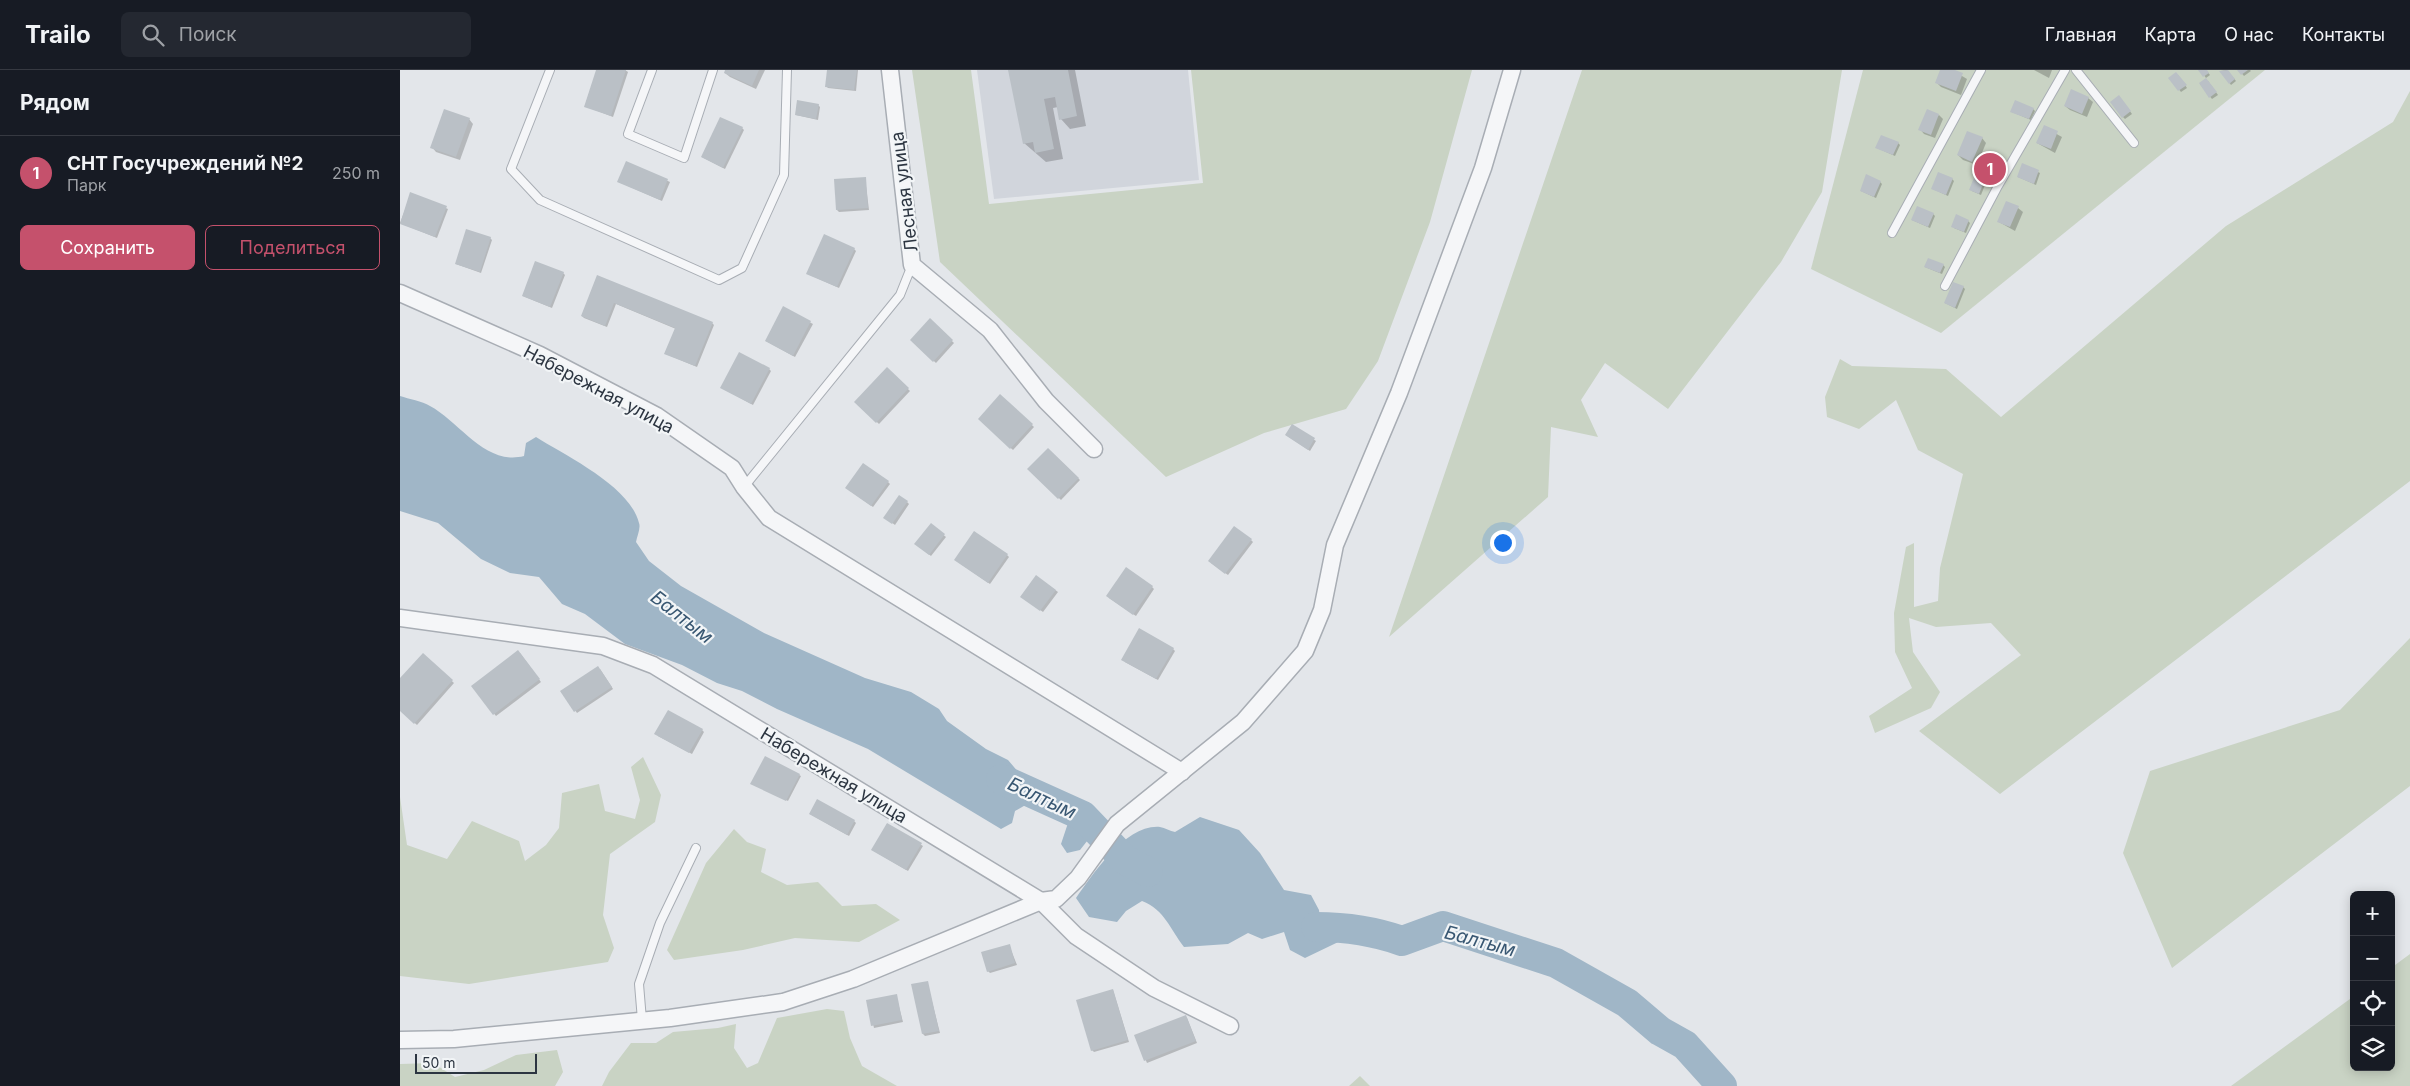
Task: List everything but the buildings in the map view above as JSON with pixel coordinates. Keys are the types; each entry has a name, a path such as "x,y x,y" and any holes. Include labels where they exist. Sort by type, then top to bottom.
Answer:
{"street":[{"name":"Лесная улица","path":"890,70 912,265 990,330 1046,401 1094,448"},
{"path":"400,1040 454,1039 642,1020 783,1002 853,979 1041,901 1056,899 1078,878 1117,824 1244,722 1305,651 1322,610 1335,545 1399,394 1483,168 1512,70"},
{"name":"Набережная улица","path":"400,293 540,355 657,416 732,468 744,487 769,518 1182,772"},
{"name":"Набережная улица","path":"400,618 603,646 653,666 1041,901 1076,936 1154,988 1230,1026"}],"lane":[{"path":"550,70 511,169 540,200 719,280 742,268 784,175 787,70"},
{"path":"652,70 628,134 684,158 713,70"},
{"path":"1892,233 1981,70"},
{"path":"1944,286 1998,186 2066,70"},
{"path":"2076,70 2134,143"},
{"path":"744,487 900,295 912,265"},
{"path":"642,1020 639,984 660,923 696,848"}],"shaded area":[{"path":"977,70 1188,70 1199,180 994,199"}],"green space":[{"path":"912,70 971,70 989,204 1203,183 1191,70 1472,70 1430,222 1378,361 1346,409 1264,433 1166,477 940,262"},
{"path":"1582,70 1842,70 1822,192 1781,262 1668,409 1605,363 1581,400 1598,437 1551,427 1548,497 1389,637"},
{"path":"1863,70 2265,70 1941,333 1811,269"},
{"path":"2410,91 2410,481 2000,794 1919,731 2021,655 1991,623 1936,627 1909,618 1913,652 1940,692 1931,708 1875,733 1869,716 1912,688 1895,652 1894,613 1906,547 1914,543 1914,607 1938,601 1940,568 1963,474 1918,450 1896,400 1859,429 1827,417 1825,397 1840,359 1852,366 1946,369 2001,417 2226,226 2393,122"},
{"path":"2410,638 2410,786 2172,968 2123,853 2150,771 2340,710"},
{"path":"643,757 661,795 655,822 610,854 603,915 614,948 608,962 469,984 400,976 400,797 407,845 447,859 472,821 519,841 525,861 546,845 559,828 562,793 599,784 605,811 635,819 640,800 631,767"},
{"path":"734,829 747,842 766,849 761,872 787,885 818,882 842,906 876,904 900,920 859,942 795,938 743,950 674,960 667,950 706,863"},
{"path":"2410,954 2410,1086 2231,1086 2350,999 2350,1071 2395,1071 2395,965"},
{"path":"827,1009 844,1011 850,1038 862,1066 897,1086 602,1086 609,1072 631,1043 656,1043 673,1032 718,1028 736,1024 734,1048 747,1068 758,1063 777,1018"},
{"path":"557,1050 563,1072 555,1086 400,1086 400,1064 433,1063 455,1077 484,1070 516,1055"},
{"path":"1360,1076 1370,1086 1349,1086"}],"water":[{"path":"400,396 430,406 474,441 497,455 510,457 524,456 526,443 536,437 595,473 623,497 633,509 639,523 636,542 649,561 681,586 764,633 865,678 911,692 939,709 947,721 986,749 1008,760 1026,781 1039,790 1036,799 1015,811 1012,823 1001,829 868,749 777,709 742,691 717,683 682,665 625,644 585,614 562,604 539,577 510,573 481,559 438,523 400,511"},
{"path":"1083,809 1096,820 1095,831 1080,850 1067,853 1061,844 1071,814"},
{"path":"1200,817 1239,830 1260,853 1284,890 1311,895 1319,910 1320,920 1338,922 1352,918 1357,933 1305,958 1290,950 1284,932 1262,939 1248,933 1228,944 1184,947 1162,915 1142,901 1126,911 1117,922 1089,917 1076,898 1101,864 1123,842 1135,833 1147,828 1160,827 1175,832"}],"waterway":[{"name":"Балтым","path":"1001,779 1083,816 1125,860 1148,872"},
{"name":"Балтым","path":"1316,927 1359,930 1402,941 1443,926 1556,963 1627,1003 1660,1031 1685,1045 1722,1086"}],"place":[{"name":"СНТ Госучреждений №2","path":"1990,169"}]}
